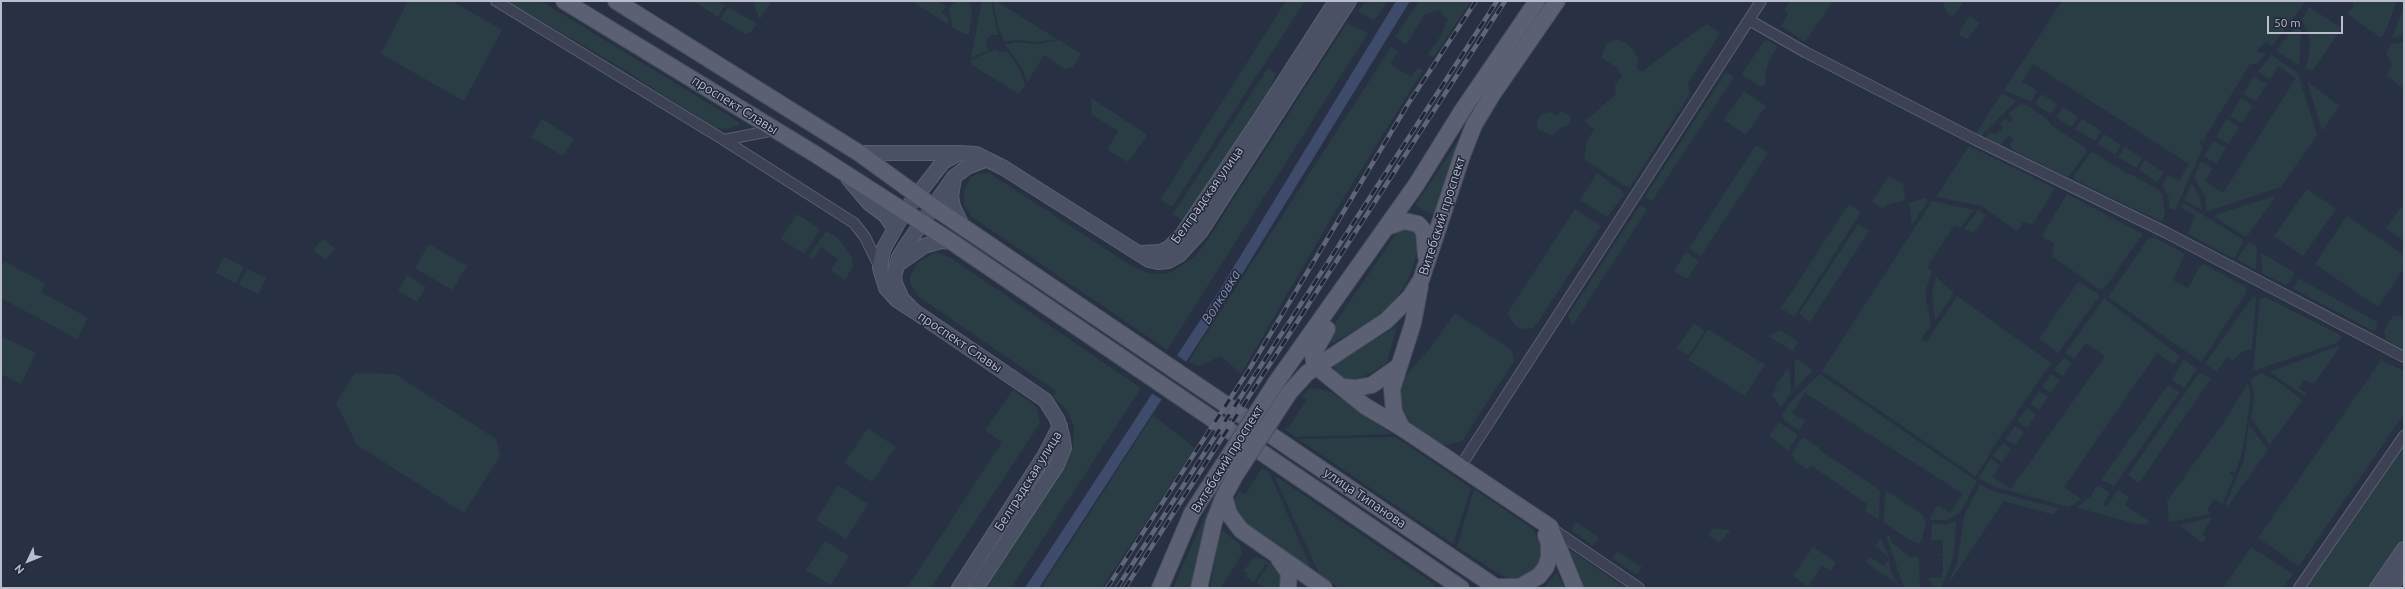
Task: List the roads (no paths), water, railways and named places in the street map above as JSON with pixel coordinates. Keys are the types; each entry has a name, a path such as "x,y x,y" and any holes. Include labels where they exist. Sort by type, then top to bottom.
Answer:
{"main road":[{"name":"проспект Славы","path":"564,1 844,173 952,242 1222,425"},
{"name":"проспект Славы","path":"616,1 859,153 932,206 1233,408"},
{"name":"Витебский проспект","path":"1160,588 1192,512 1275,384 1387,227 1437,153 1462,111 1537,1"},
{"name":"Витебский проспект","path":"1199,588 1208,542 1224,496 1236,474 1289,393 1316,366 1386,321 1404,306 1424,273 1474,125 1492,95 1557,1"},
{"path":"1387,227 1409,221 1422,228 1425,238 1424,273 1413,323 1391,396 1394,412 1402,428"},
{"path":"1348,282 1330,324 1314,351 1313,357 1316,366 1342,387 1349,395 1375,413 1402,428 1543,524 1574,588"},
{"path":"1342,387 1356,388 1372,385 1399,366"},
{"name":"улица Типанова","path":"1233,408 1496,588"},
{"name":"улица Типанова","path":"1222,425 1461,588"},
{"path":"1224,496 1233,522 1324,588"},
{"path":"1496,588 1514,588 1525,585 1535,580 1544,572 1548,562 1550,550 1543,524"},
{"path":"1271,551 1289,573 1288,588"}],"street":[{"path":"496,1 724,140 854,223 865,237 880,268 886,288 897,300 914,311"},
{"name":"Белградская улица","path":"1137,254 1160,252 1169,248 1182,235 1260,119 1336,1"},
{"name":"Белградская улица","path":"1137,254 1158,262 1168,260 1179,255 1196,238 1349,1"},
{"path":"1460,467 1761,1"},
{"path":"1749,20 1805,52 1966,135 2151,225 2404,357"},
{"path":"724,140 774,130"},
{"path":"859,153 976,154 985,160 1004,168 1137,254"},
{"path":"880,268 883,250 904,212 943,162 959,153"},
{"name":"проспект Славы","path":"985,160 967,167 954,177 932,206 898,261 895,283 902,299 914,311 1039,394 1052,408 1060,426"},
{"path":"844,173 869,203 885,215 894,228"},
{"path":"954,177 951,189 952,207 963,227"},
{"path":"883,250 890,259 898,261 924,246 941,241 952,242"},
{"name":"Белградская улица","path":"959,588 1045,455 1060,426"},
{"name":"Белградская улица","path":"976,588 1057,465 1064,448 1060,426"},
{"path":"2299,588 2404,436"},
{"path":"1543,524 1639,588"},
{"path":"2377,588 2404,549"},
{"path":"2390,588 2404,568"}],"water":[{"name":"Волковка","path":"1396,1 1410,1 1223,305 1039,588 1025,588 1216,296"}],"railway":[{"path":"1107,588 1250,368 1408,104 1476,1"},
{"path":"1117,588 1497,1"},
{"path":"1125,588 1505,1"}]}
